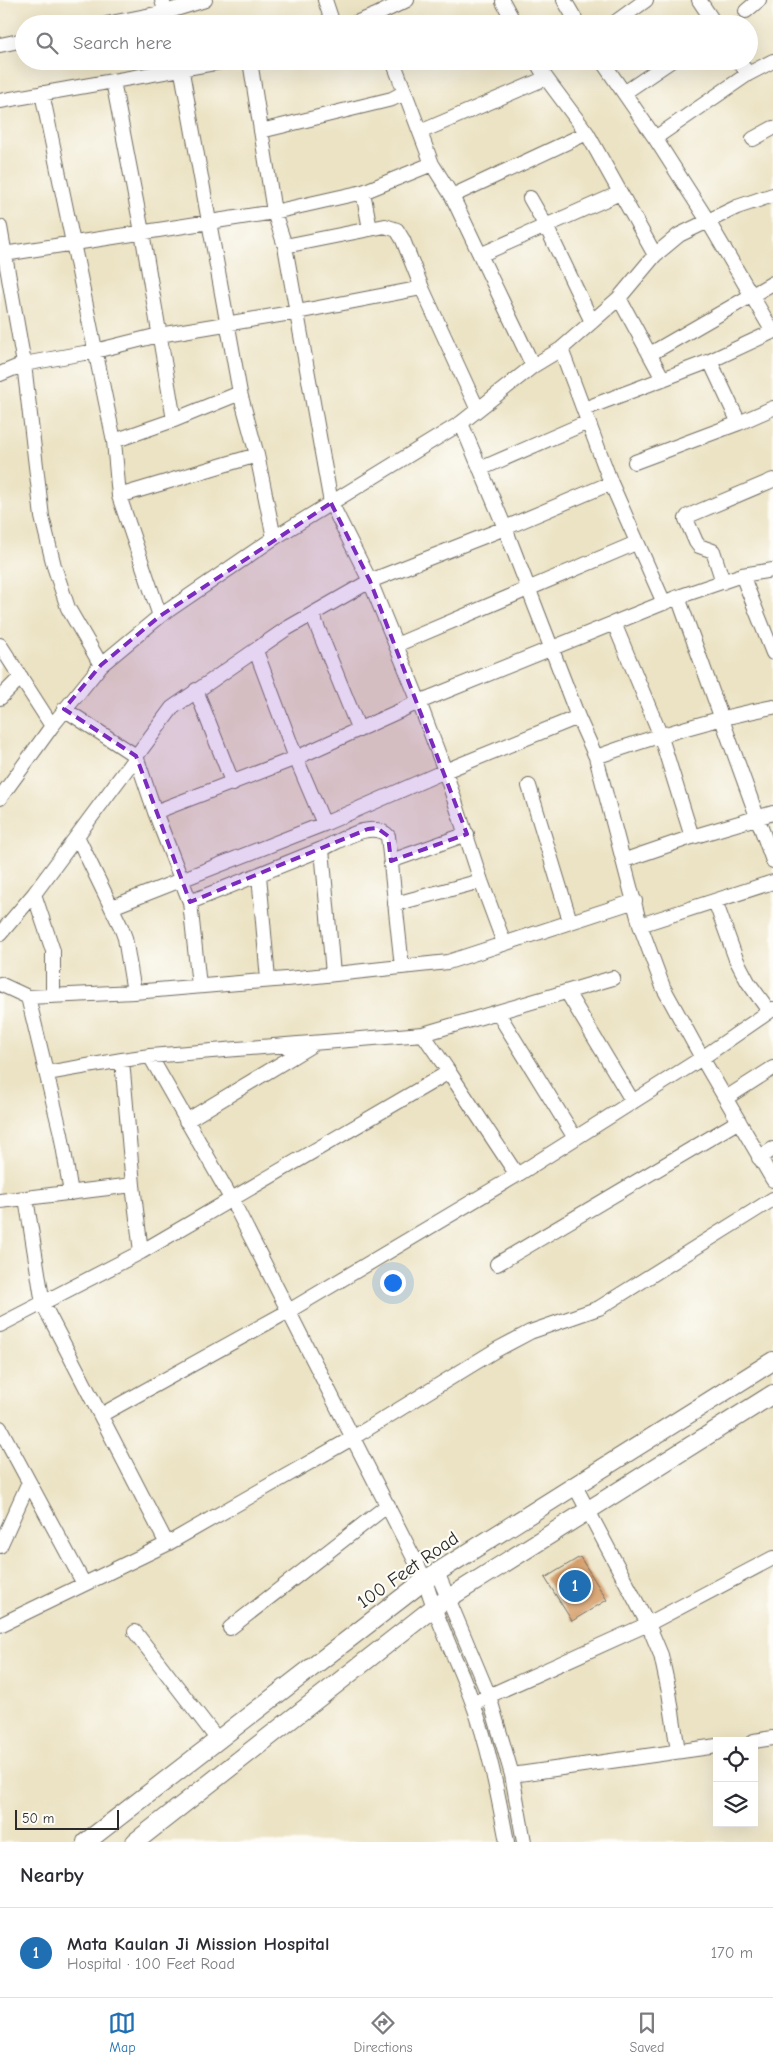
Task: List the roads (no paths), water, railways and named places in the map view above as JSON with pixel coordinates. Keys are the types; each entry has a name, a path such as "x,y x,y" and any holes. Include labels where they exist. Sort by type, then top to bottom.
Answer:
{"main road":[{"name":"100 Feet Road","path":"86,1842 431,1576 773,1362"},
{"path":"135,1842 441,1604 773,1394"}],"street":[{"path":"151,15 205,0"},
{"path":"326,0 330,15"},
{"path":"564,0 573,15"},
{"path":"625,15 646,0"},
{"path":"699,0 709,15"},
{"path":"746,12 759,0"},
{"path":"383,15 402,1"},
{"path":"503,2 510,15"},
{"path":"0,45 15,42"},
{"path":"758,69 773,61"},
{"path":"0,101 113,81 160,70"},
{"path":"182,70 240,393 257,456 274,538"},
{"path":"251,70 274,212 285,246 331,503 370,581 419,702 445,771 481,881 504,943"},
{"path":"396,70 432,164 452,196 534,366"},
{"path":"541,70 586,133 655,255"},
{"path":"480,469 663,379 710,361 773,332 708,221 655,138 608,70"},
{"path":"624,93 658,70"},
{"path":"745,70 748,74"},
{"path":"655,138 756,70"},
{"path":"420,132 546,78"},
{"path":"113,81 142,232 174,420"},
{"path":"261,131 392,99 405,92"},
{"path":"42,93 114,441 119,496 160,616"},
{"path":"754,139 773,128"},
{"path":"452,196 586,133"},
{"path":"4,254 274,212 363,192 432,164"},
{"path":"363,192 370,229"},
{"path":"480,255 620,194"},
{"path":"0,798 64,709 101,665 160,616 274,538 460,423 477,408 534,366 561,349 619,298 655,255 679,235 738,207 773,195"},
{"path":"530,198 546,226 592,322"},
{"path":"285,246 385,226 397,230 477,408"},
{"path":"0,227 24,364 42,517 54,566 68,608 101,665"},
{"path":"650,354 773,283"},
{"path":"0,374 24,364 95,351 159,335 297,312 422,288"},
{"path":"619,298 663,379"},
{"path":"561,349 611,484 664,603"},
{"path":"710,361 739,423"},
{"path":"114,441 174,420 240,393"},
{"path":"635,462 739,423 773,408"},
{"path":"460,423 505,528 578,717 596,757 625,860 640,925 663,987 773,1180"},
{"path":"119,496 257,456"},
{"path":"723,582 715,555 710,549 699,546 686,519 688,516 773,480"},
{"path":"0,934 34,894 172,708 196,690 286,629 370,581 611,484"},
{"path":"396,645 528,587 636,543"},
{"path":"155,812 233,784 296,758 419,702 552,650 678,597 742,575 773,570"},
{"path":"742,575 773,654"},
{"path":"678,597 759,817 773,861"},
{"path":"312,614 359,730"},
{"path":"614,623 660,734 692,837"},
{"path":"0,646 52,726"},
{"path":"256,651 296,758 324,824"},
{"path":"0,698 21,678"},
{"path":"196,690 233,784"},
{"path":"596,757 660,734 722,717 773,707"},
{"path":"64,709 136,756 155,812 190,902 199,986"},
{"path":"112,907 324,824 445,771 578,717"},
{"path":"529,786 570,921"},
{"path":"625,860 773,812"},
{"path":"190,902 368,829 377,828 388,836 402,967"},
{"path":"391,861 467,834"},
{"path":"77,836 125,938 134,992"},
{"path":"322,849 333,974"},
{"path":"258,875 268,980"},
{"path":"395,904 481,881"},
{"path":"640,925 773,882"},
{"path":"34,894 54,952 53,996"},
{"path":"0,984 28,997 53,996 134,992 448,962 634,901"},
{"path":"101,1415 288,1312 517,1175 702,1058 771,1010 748,982 736,959 715,901"},
{"path":"47,1073 150,1056 423,1034 613,978"},
{"path":"568,992 633,1102"},
{"path":"28,997 47,1073 71,1193"},
{"path":"498,1013 576,1138"},
{"path":"423,1034 517,1175"},
{"path":"186,1121 315,1043"},
{"path":"150,1056 232,1200 388,1505 431,1576 473,1703 494,1777 506,1842"},
{"path":"122,1060 141,1252"},
{"path":"726,1098 773,1068"},
{"path":"0,1325 141,1252 449,1072"},
{"path":"497,1264 739,1121"},
{"path":"759,1158 773,1149"},
{"path":"0,1201 133,1185"},
{"path":"26,1198 43,1304 167,1544"},
{"path":"0,1625 167,1544 354,1437 496,1350 530,1332 599,1308 773,1198"},
{"path":"0,1428 84,1584"},
{"path":"0,1546 29,1482"},
{"path":"575,1486 648,1624 661,1655 678,1751"},
{"path":"230,1628 388,1505"},
{"path":"473,1703 648,1624 773,1558"},
{"path":"441,1604 489,1696 512,1775 524,1842"},
{"path":"135,1632 218,1740"},
{"path":"758,1740 773,1738"},
{"path":"512,1775 713,1747"}],"place":[{"name":"Mata Kaulan Ji Mission Hospital","path":"575,1586"}]}
